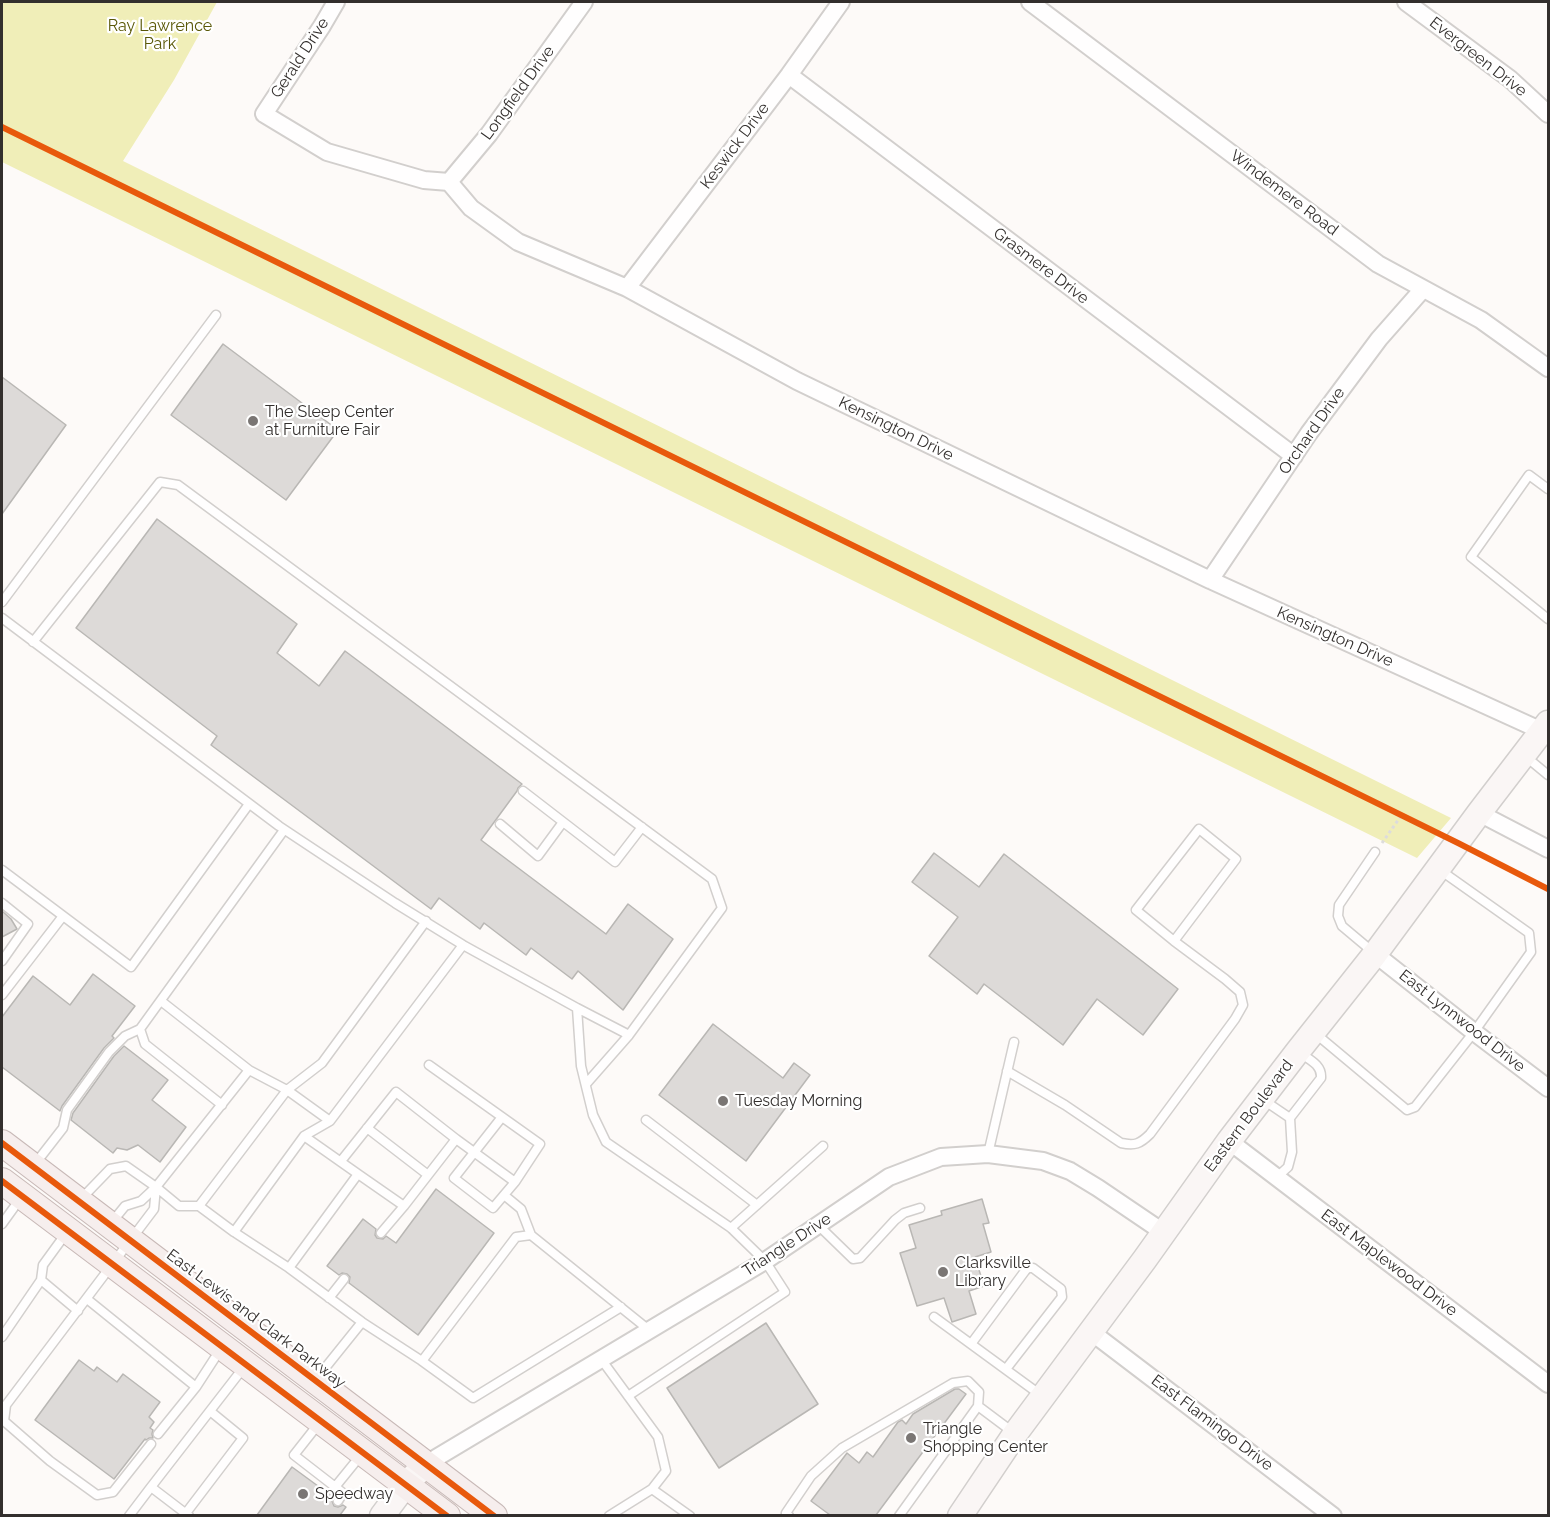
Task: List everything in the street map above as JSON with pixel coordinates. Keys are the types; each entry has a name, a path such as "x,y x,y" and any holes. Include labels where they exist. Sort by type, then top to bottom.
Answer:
{"main road":[{"name":"Eastern Boulevard","path":"960,1515 1015,1434 1229,1141 1375,954 1545,727"},
{"name":"East Lewis and Clark Parkway","path":"2,1143 494,1515"},
{"path":"12,1189 447,1515"},
{"path":"382,1515 406,1484 426,1464"}],"street":[{"name":"Gerald Drive","path":"336,2 264,114 327,152 424,180 449,182"},
{"name":"Longfield Drive","path":"449,182 489,134 584,2"},
{"name":"Keswick Drive","path":"627,288 789,75 841,2"},
{"name":"Windemere Road","path":"1030,2 1378,264 1481,320 1548,368"},
{"name":"Evergreen Drive","path":"1406,2 1510,79 1548,114"},
{"name":"Grasmere Drive","path":"789,75 1294,456"},
{"name":"Kensington Drive","path":"449,182 471,208 518,242 627,288 797,381 1210,580 1545,727"},
{"name":"Orchard Drive","path":"1210,580 1294,456 1379,339 1423,289"},
{"path":"1479,813 1548,849"},
{"name":"East Lynnwood Drive","path":"1375,954 1548,1088"},
{"name":"East Maplewood Drive","path":"1229,1141 1548,1384"},
{"name":"Triangle Drive","path":"426,1464 765,1261 889,1177 941,1157 988,1154 1043,1161 1070,1171 1163,1232"},
{"name":"East Flamingo Drive","path":"1090,1331 1333,1515"}],"lane":[{"path":"2,602 216,315"},
{"path":"1548,489 1529,475 1472,557 1548,619"},
{"path":"33,642 160,482 178,485 712,879 722,908 629,1035 586,1084"},
{"path":"2,618 284,830 463,945 629,1035"},
{"path":"1525,756 1548,775"},
{"path":"523,790 615,862 642,827"},
{"path":"2,870 131,967 249,804"},
{"path":"500,824 538,856 563,822"},
{"path":"1007,1071 1065,1105 1121,1143 1130,1145 1141,1143 1157,1125 1243,1005 1240,992 1225,979 1174,941 1136,910 1199,829 1236,859 1174,941"},
{"path":"33,1166 63,1128 67,1110 109,1052 125,1036 140,1029 284,830"},
{"path":"1375,954 1342,926 1338,916 1342,899 1376,852"},
{"path":"1313,1032 1407,1110 1415,1107 1474,1032 1531,952 1529,933 1439,869"},
{"path":"2,903 28,924 2,961"},
{"path":"2,995 63,916"},
{"path":"199,1206 287,1090 322,1063 426,921"},
{"path":"234,1232 304,1136 330,1121 463,945"},
{"path":"161,1001 249,1070 287,1090 330,1121"},
{"path":"577,1008 581,1066 593,1115 606,1142 731,1228 765,1261 785,1292 628,1396"},
{"path":"140,1029 145,1044 222,1106"},
{"path":"988,1154 1014,1042"},
{"path":"1277,1178 1287,1167 1292,1152 1290,1118 1321,1078 1322,1072 1319,1066 1298,1051"},
{"path":"429,1065 540,1144 493,1208 454,1178 502,1117"},
{"path":"110,1225 125,1206 141,1201 156,1187 249,1070"},
{"path":"341,1161 396,1092 514,1182"},
{"path":"1262,1099 1290,1118"},
{"path":"646,1120 757,1205"},
{"path":"367,1128 428,1175"},
{"path":"304,1136 404,1206"},
{"path":"381,1233 456,1139"},
{"path":"731,1228 823,1146"},
{"path":"79,1202 110,1169 126,1166 179,1206 199,1206 473,1398 621,1307"},
{"path":"289,1268 358,1174"},
{"path":"151,1444 113,1492 97,1495 50,1461 4,1420 6,1405 154,1209 156,1187"},
{"path":"2,1224 12,1189"},
{"path":"504,1195 521,1209 531,1234 650,1330"},
{"path":"818,1226 853,1259 857,1260 895,1220 904,1213 920,1208"},
{"path":"2,1337 41,1280 43,1265 68,1231"},
{"path":"422,1361 516,1237 531,1234"},
{"path":"971,1344 1025,1271 1033,1268 1061,1289 1062,1298 1006,1369"},
{"path":"329,1298 344,1279"},
{"path":"41,1280 78,1311"},
{"path":"87,1299 196,1387"},
{"path":"934,1317 1042,1397"},
{"path":"315,1380 362,1322"},
{"path":"158,1434 196,1387 222,1347"},
{"path":"601,1359 658,1437 666,1471 652,1489 621,1513 609,1515"},
{"path":"129,1515 246,1365"},
{"path":"789,1515 786,1513 811,1476 842,1448 953,1383 968,1381 980,1392 978,1406 899,1515"},
{"path":"978,1406 1015,1434"},
{"path":"151,1487 188,1514 243,1438 210,1411"},
{"path":"321,1421 294,1455 343,1494 338,1501"},
{"path":"335,1487 363,1452"},
{"path":"652,1489 690,1515"}],"path":[{"path":"1390,810 1411,820"},
{"path":"1376,852 1401,816"}],"green space":[{"name":"Ray Lawrence Park","path":"2,2 217,2 174,80 123,161 1451,818 1417,858 2,162"}],"building":[{"name":"The Sleep Center at Furniture Fair","path":"223,344 338,430 286,500 171,415"},
{"path":"2,377 66,425 2,514"},
{"path":"157,519 297,624 277,653 319,686 345,651 522,784 481,840 606,934 628,904 673,939 623,1010 578,971 572,979 531,948 526,955 484,923 480,929 439,898 431,909 211,745 217,736 76,628"},
{"path":"934,853 979,887 1004,854 1178,989 1143,1035 1097,999 1063,1045 984,984 977,994 929,956 958,917 912,882"},
{"path":"2,911 17,929 2,937"},
{"path":"93,974 135,1006 60,1111 2,1067 2,1017 33,976 70,1005"},
{"path":"713,1024 783,1078 794,1063 810,1075 746,1161 659,1095"},
{"path":"124,1046 168,1080 152,1100 186,1127 160,1162 138,1145 127,1150 117,1148 113,1153 71,1120 73,1113 114,1056"},
{"path":"436,1189 494,1233 418,1335 349,1283 350,1277 347,1274 339,1275 327,1266 363,1219 376,1229 377,1238 383,1239 386,1236 396,1243"},
{"name":"Clarksville Library","path":"982,1199 989,1223 983,1224 991,1252 975,1257 984,1286 969,1291 976,1314 952,1322 944,1298 917,1306 900,1253 916,1248 909,1225 942,1215 941,1211"},
{"path":"766,1323 818,1404 719,1468 667,1388"},
{"path":"79,1360 94,1371 97,1367 117,1382 123,1374 160,1402 149,1417 154,1422 150,1428 153,1430 153,1438 145,1439 114,1479 35,1420"},
{"name":"Triangle Shopping Center","path":"955,1389 966,1394 876,1515 830,1515 811,1501 847,1453 859,1463 867,1452 873,1457 898,1422 902,1420 906,1424 913,1414"},
{"name":"Speedway","path":"292,1467 333,1497 334,1506 346,1507 340,1515 257,1515"}],"cycle path":[{"path":"2,127 1548,889"},
{"path":"2,1143 494,1516"},
{"path":"2,1181 447,1516"}],"place":[{"name":"The Sleep Center at Furniture Fair","path":"253,421"},
{"name":"Tuesday Morning","path":"723,1101"},
{"name":"Clarksville Library","path":"943,1272"},
{"name":"Triangle Shopping Center","path":"911,1438"},
{"name":"Speedway","path":"303,1494"}]}
